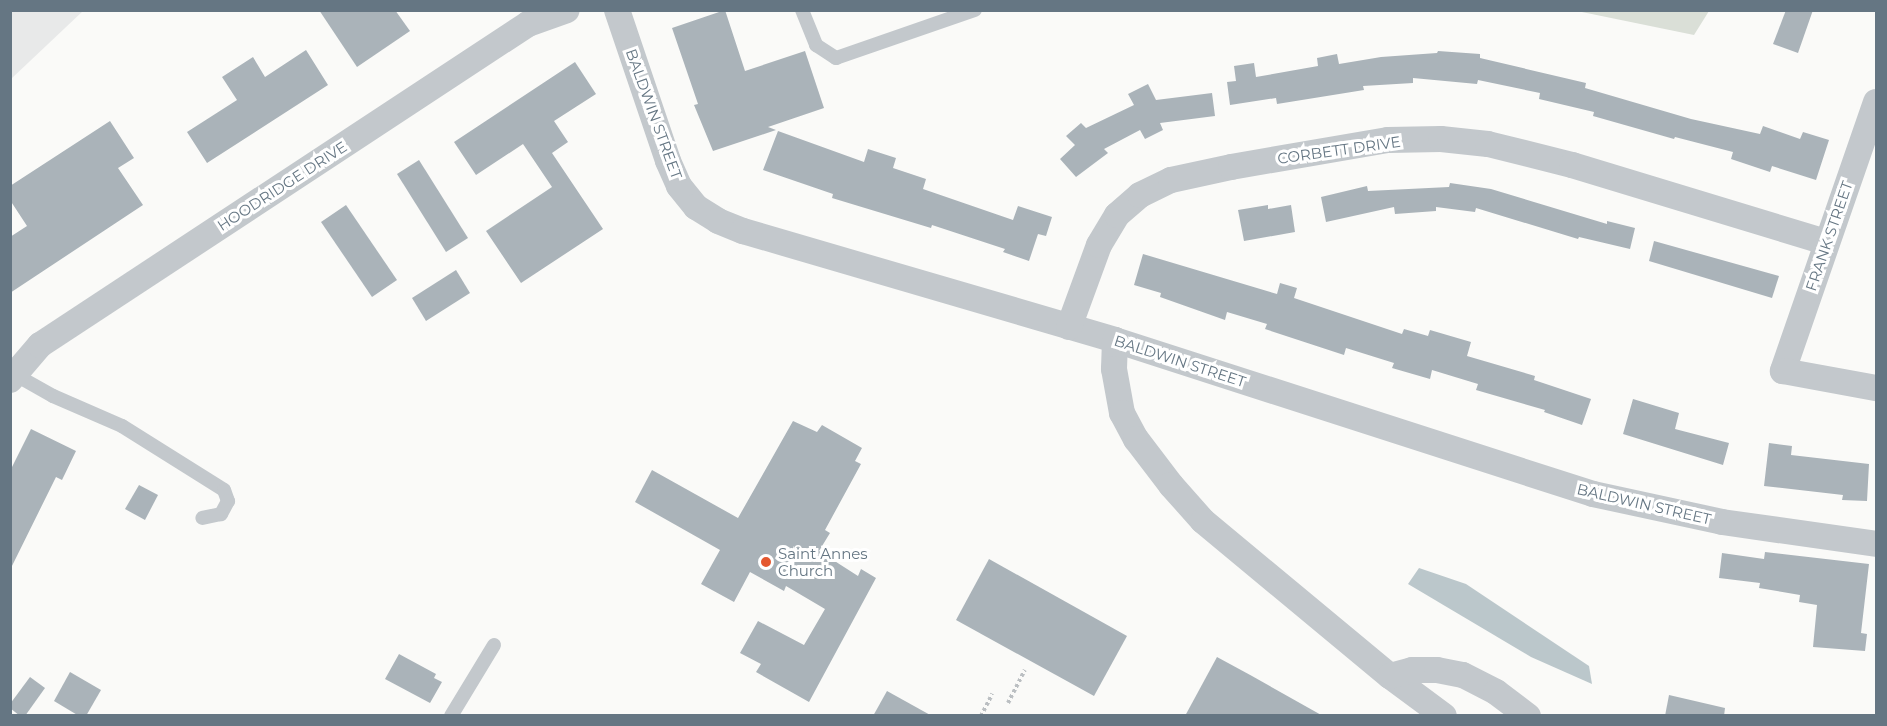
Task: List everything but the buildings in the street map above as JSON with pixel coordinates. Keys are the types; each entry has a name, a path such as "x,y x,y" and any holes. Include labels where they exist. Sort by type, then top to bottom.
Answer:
{"street":[{"name":"HOODRIDGE DRIVE","path":"12,377 40,345 528,24 567,10"},
{"name":"BALDWIN STREET","path":"617,10 668,161 679,186 696,207 718,221 744,231 1115,340 1593,494 1722,522 1876,544"},
{"name":"FRANK STREET","path":"1876,102 1783,371 1876,388"},
{"name":"CORBETT DRIVE","path":"1069,327 1099,245 1117,215 1140,195 1171,180 1231,166 1388,140 1441,140 1488,144 1572,165 1826,242"},
{"path":"1115,340 1114,369 1122,413 1137,440 1171,485 1203,521 1390,676 1444,716"},
{"path":"1390,676 1412,669 1437,670 1463,675 1496,692 1528,716"}],"lane":[{"path":"802,10 816,45 836,58 975,10"},
{"path":"12,377 122,426 224,490 228,501 220,514 202,518"},
{"path":"451,716 494,645"}],"path":[{"path":"1008,703 1025,670"},
{"path":"981,716 992,694"}],"shaded area":[{"path":"11,10 82,10 83,11 11,79"},
{"path":"1709,10 1694,35 1577,11"},
{"path":"1419,568 1466,584 1589,666 1592,684 1531,657 1408,584"}],"place":[{"name":"Saint Annes Church","path":"766,562"}]}
